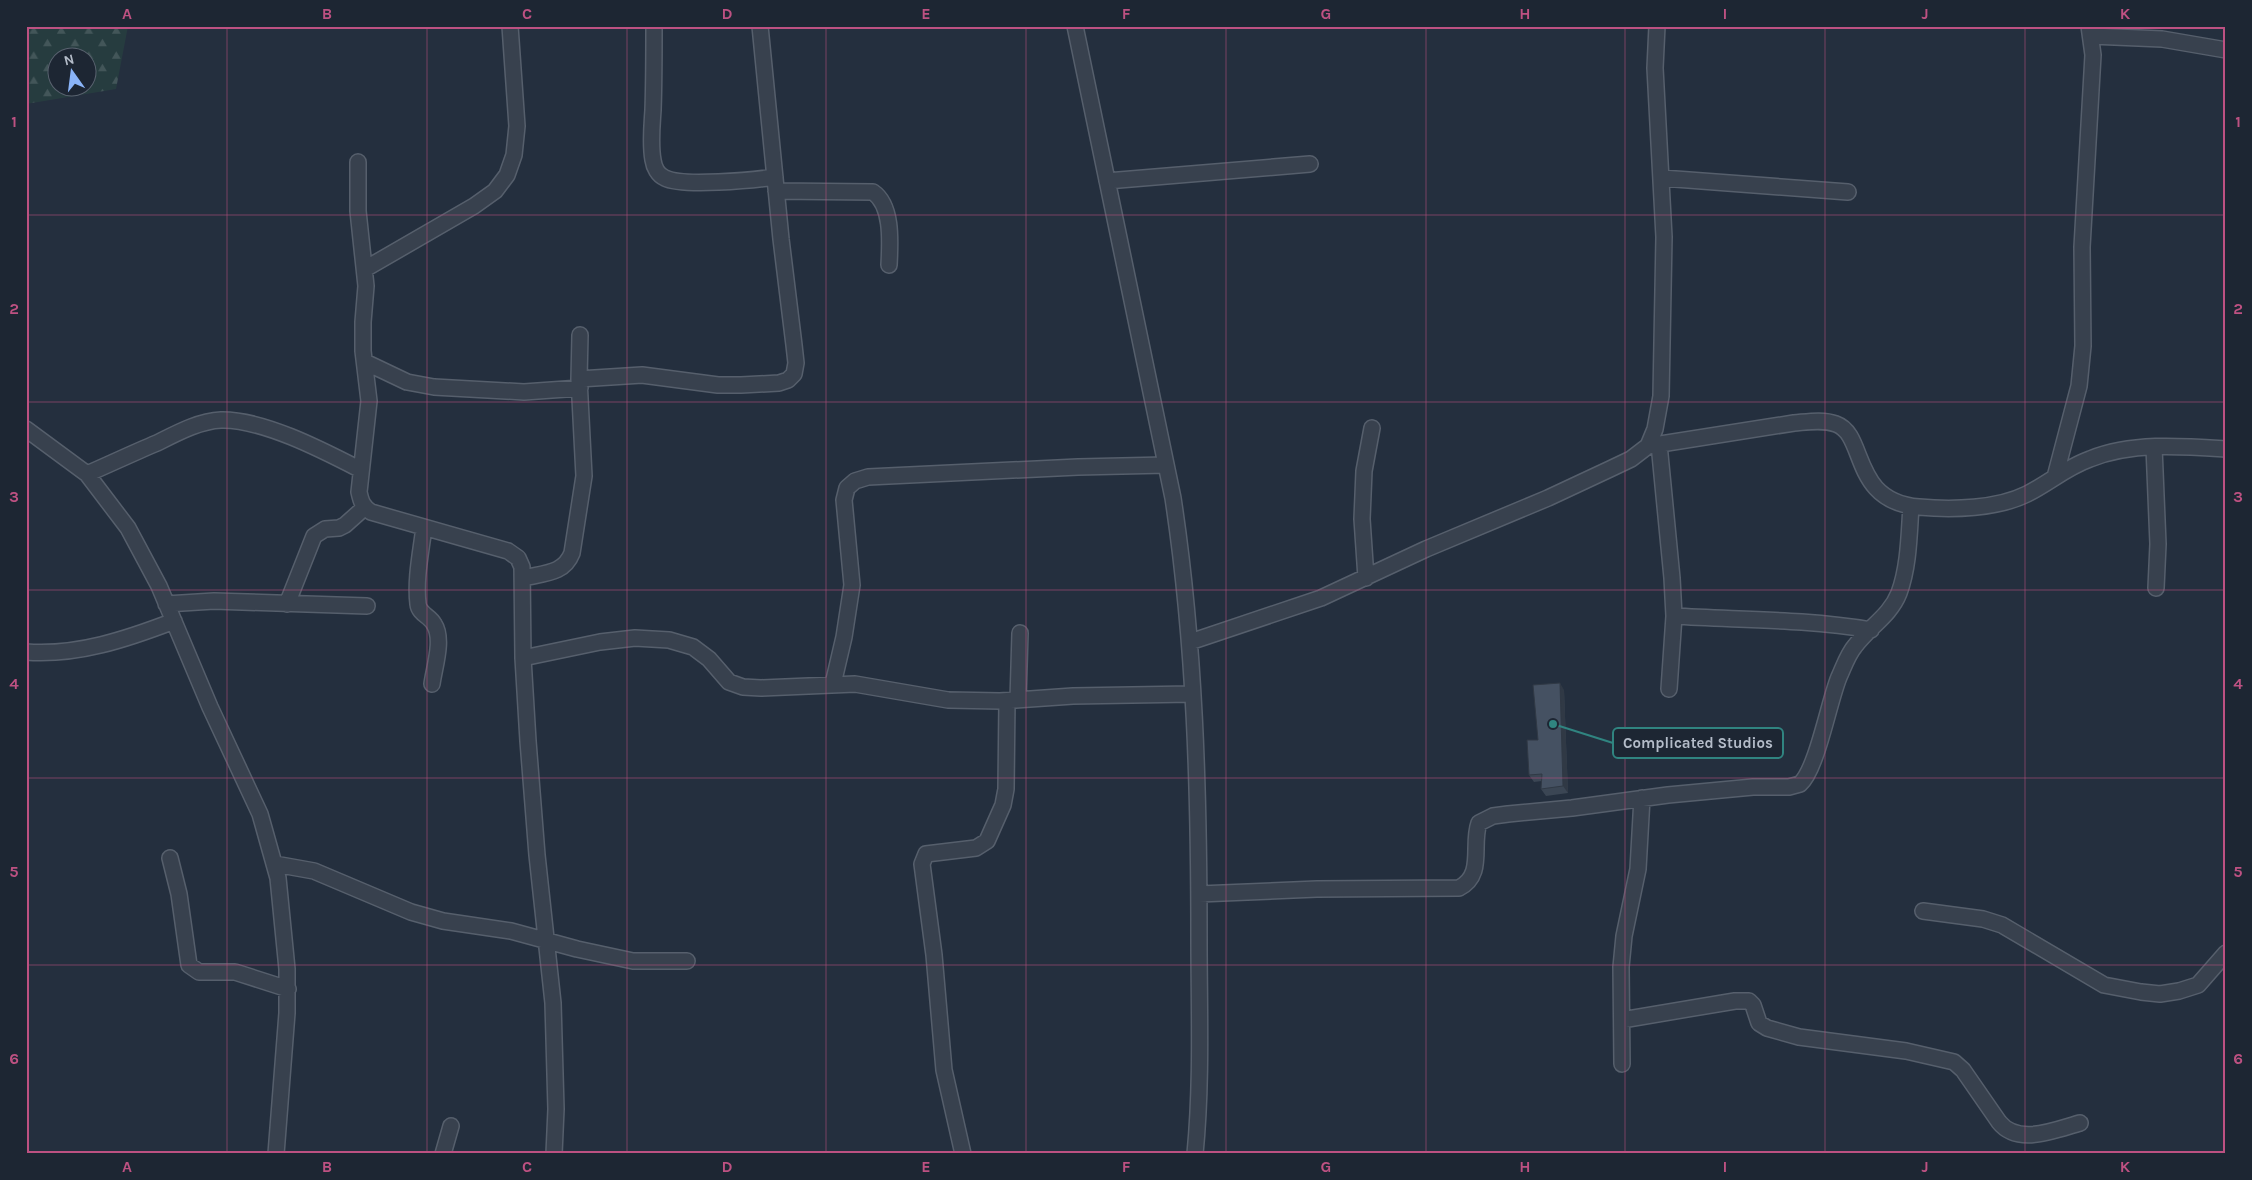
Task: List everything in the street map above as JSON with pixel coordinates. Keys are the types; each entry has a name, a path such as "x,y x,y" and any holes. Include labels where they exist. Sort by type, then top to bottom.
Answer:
{"street":[{"path":"365,269 474,206 495,191 507,175 514,155 517,126 510,26"},
{"path":"654,26 652,135 653,159 659,174 666,179 674,181 776,184 873,192 881,198 885,206 889,266"},
{"path":"365,362 406,382 434,386 524,392 642,375 718,385 779,383 788,380 794,374 796,364 760,26"},
{"path":"1074,26 1181,546 1190,642 1197,769 1199,1112 1195,1154"},
{"path":"1657,26 1655,68 1664,237 1661,396 1653,445 1670,549 1674,616 1670,689"},
{"path":"2056,476 2079,386 2083,346 2082,247 2092,75 2090,31 2162,39 2226,50"},
{"path":"358,162 358,211 366,286 363,322 368,421 359,492 364,508 371,512 508,552 518,558 522,567 523,658 537,855 553,1003 556,1109 554,1154"},
{"path":"1107,181 1310,164"},
{"path":"1662,178 1848,192"},
{"path":"523,578 561,569 568,563 572,553 584,476 579,383 580,335"},
{"path":"87,474 183,430 202,423 221,420 241,422 274,431 319,449 361,470"},
{"path":"1190,642 1274,615 1366,578 1426,548 1548,498 1631,459 1653,445 1794,423 1836,424 1845,429 1866,475 1876,489 1886,498 1912,506 1976,507 2003,503 2027,494 2091,458 2132,448 2226,449"},
{"path":"1366,578 1362,519 1364,471 1372,428"},
{"path":"26,429 87,474 128,528 143,554 174,621 210,707 260,814 275,864 282,902 288,989 276,1154"},
{"path":"2154,447 2158,544 2156,588"},
{"path":"833,684 846,628 852,585 844,500 847,488 855,481 892,476 1078,467 1166,466"},
{"path":"1199,894 1317,889 1459,888 1467,884 1474,872 1477,828 1484,819 1508,814 1572,808 1642,798 1753,788 1790,787 1800,784 1812,767 1828,710 1848,657 1854,646 1892,607 1899,593 1907,550 1912,506"},
{"path":"287,604 314,536 325,530 345,525 364,508"},
{"path":"424,528 418,597 420,610 435,624 437,631 438,643 432,684"},
{"path":"166,604 214,601 367,606"},
{"path":"1674,616 1802,621 1871,630"},
{"path":"26,652 58,652 94,646 129,638 174,621"},
{"path":"963,1154 944,1070 934,955 922,864 926,854 933,851 976,848 987,842 1003,805 1020,633"},
{"path":"523,658 600,642 636,638 669,640 693,647 709,659 730,682 743,687 761,688 833,684 881,687 948,700 1013,700 1074,696 1192,694"},
{"path":"1622,1064 1621,967 1624,936 1638,869 1642,798"},
{"path":"170,858 179,894 189,965 199,972 235,972 288,989"},
{"path":"275,864 314,871 411,912 443,921 511,931 633,961 687,961"},
{"path":"1923,911 1983,919 2002,925 2104,985 2141,992 2160,994 2198,985 2226,953"},
{"path":"1622,1020 1735,1001 1749,1001 1753,1005 1759,1023 1781,1032 1826,1041 1906,1051 1954,1062 1963,1070 1998,1122 2005,1130 2013,1134 2027,1135 2080,1123"},
{"path":"443,1154 452,1126"}],"green space":[{"path":"26,26 128,26 116,89 98,92 98,48 48,48 48,98 62,98 26,104"}],"building":[{"path":"1560,683 1563,786 1541,789 1542,774 1529,775 1527,740 1538,740 1533,685"}],"place":[{"name":"Complicated Studios","path":"1553,724"}]}
